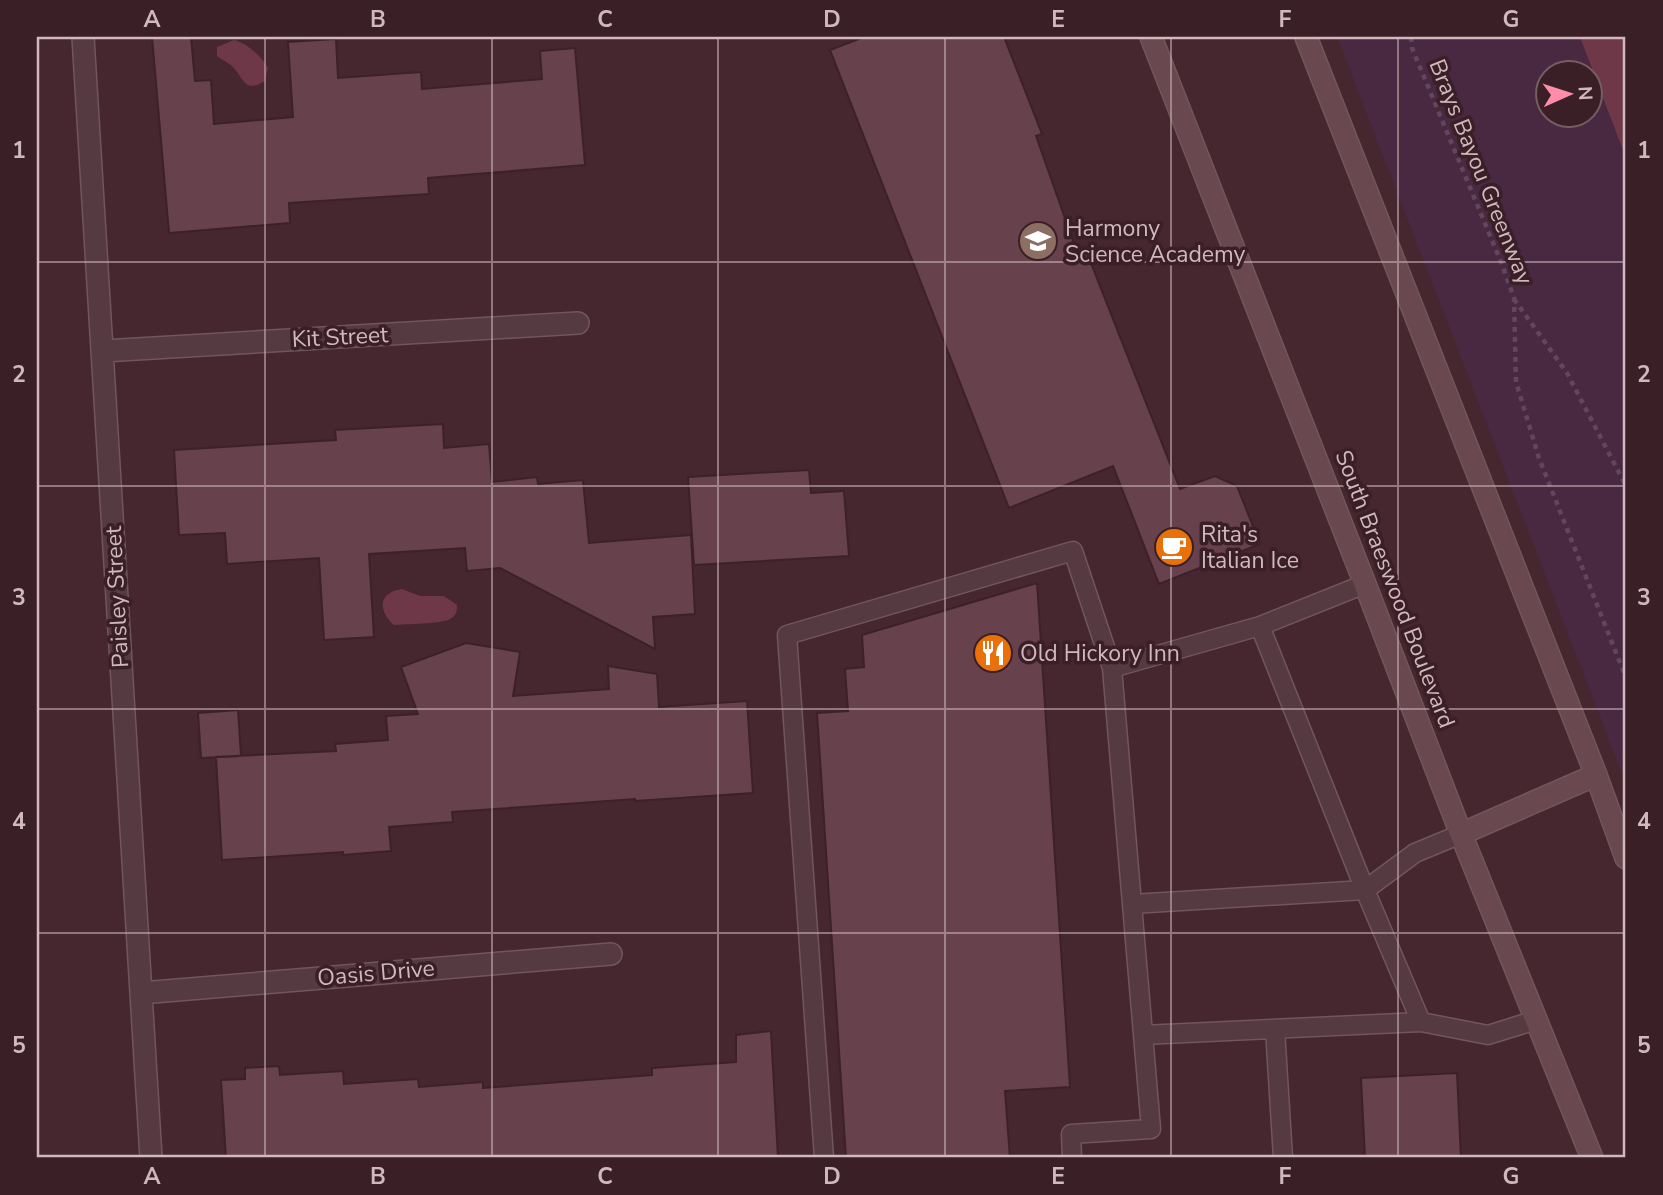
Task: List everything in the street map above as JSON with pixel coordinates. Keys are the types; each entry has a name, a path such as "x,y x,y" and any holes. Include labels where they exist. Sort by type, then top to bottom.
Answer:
{"main road":[{"name":"South Braeswood Boulevard","path":"1152,37 1461,834 1592,1158"},
{"path":"1306,37 1596,775 1626,858"},
{"path":"1461,834 1596,775"}],"street":[{"name":"Paisley Street","path":"83,37 151,1158"},
{"name":"Kit Street","path":"103,351 578,323"},
{"name":"Oasis Drive","path":"141,993 611,954"}],"lane":[{"path":"824,1158 787,635 1073,551 1112,668 1151,1129 1071,1134 1072,1158"},
{"path":"1112,668 1260,626 1365,583"},
{"path":"1260,626 1365,890 1421,1022"},
{"path":"1132,904 1365,890 1415,853 1461,834"},
{"path":"1143,1035 1421,1022 1488,1035 1536,1020"},
{"path":"1275,1029 1283,1158"}],"path":[{"name":"Brays Bayou Greenway","path":"1410,37 1412,48 1514,298 1516,382 1539,458 1626,678"},
{"path":"1514,298 1567,373 1626,486"}],"shaded area":[{"path":"1337,37 1626,37 1626,784"},
{"path":"1580,37 1626,37 1626,158 1604,100 1604,60 1589,60"},
{"path":"234,40 249,47 265,64 268,68 265,81 258,85 248,85 232,66 217,56 217,47"},
{"path":"402,589 420,596 444,596 457,605 456,614 439,622 394,625 385,614 383,600 392,592"}],"building":[{"path":"152,37 191,37 195,81 211,80 214,124 293,117 288,42 336,39 338,78 421,72 422,89 542,79 540,51 575,48 585,165 428,178 429,194 289,203 290,223 169,233"},
{"path":"864,37 1004,37 1042,134 1036,136 1078,255 1087,253 1180,489 1215,476 1237,486 1260,544 1159,584 1113,466 1009,508 830,50"},
{"path":"443,424 444,448 489,444 492,482 537,477 538,484 583,480 589,543 691,535 695,614 653,617 655,649 500,568 467,571 465,548 369,554 374,637 324,640 319,558 227,564 225,533 179,535 174,450 336,440 335,430"},
{"path":"809,470 811,493 844,491 849,556 694,565 688,477"},
{"path":"1037,583 1070,1087 1005,1091 1010,1158 846,1158 817,713 848,711 845,669 864,667 862,635"},
{"path":"466,643 520,652 513,696 609,689 608,666 657,674 659,707 747,701 753,793 452,812 453,822 389,827 391,851 222,860 216,757 336,751 335,744 388,740 386,716 418,714 401,667"},
{"path":"238,710 241,756 201,758 198,713"},
{"path":"771,1031 778,1158 226,1158 221,1080 245,1079 245,1068 279,1066 280,1075 343,1071 344,1084 418,1079 419,1087 483,1082 483,1088 652,1075 652,1068 736,1062 736,1035"},
{"path":"1457,1073 1461,1158 1365,1158 1361,1078"}],"place":[{"name":"Harmony Science Academy","path":"1038,241"},
{"name":"Rita's Italian Ice","path":"1174,547"},
{"name":"Old Hickory Inn","path":"993,653"}]}
